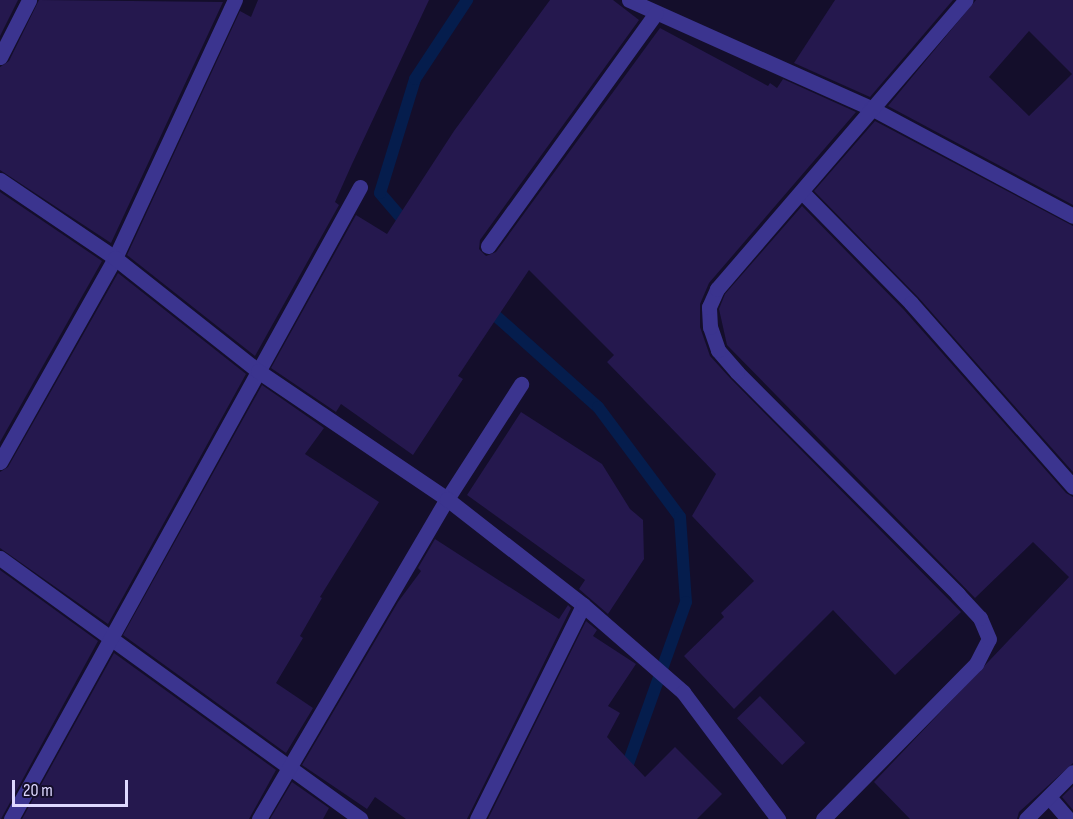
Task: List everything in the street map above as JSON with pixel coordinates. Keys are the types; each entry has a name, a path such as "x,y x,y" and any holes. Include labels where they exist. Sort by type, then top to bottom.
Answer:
{"street":[{"path":"0,57 29,0"},
{"path":"0,462 115,258 235,0"},
{"path":"629,0 871,108 1073,216"},
{"path":"823,819 976,664 989,639 980,618 958,594 718,350 710,327 709,307 717,289 803,193 871,108 966,0"},
{"path":"488,246 656,13"},
{"path":"0,180 115,258 258,371 447,499 583,604 605,626 684,692 778,819"},
{"path":"11,819 114,637 360,186"},
{"path":"803,193 911,303 1073,487"},
{"path":"259,819 288,764 447,499 521,384"},
{"path":"0,558 114,637 360,819"},
{"path":"477,819 583,604"},
{"path":"1026,819 1073,772"},
{"path":"1049,798 1068,819"}],"building":[{"path":"0,0 18,0 0,36"},
{"path":"39,0 223,2 111,243 0,170 0,67 9,61"},
{"path":"258,0 429,0 335,202 339,205 255,356 127,255 240,11 251,17"},
{"path":"550,0 613,0 639,20 480,240 479,249 486,256 496,252 660,28 768,86 770,83 777,88 783,79 856,112 709,283 700,304 700,327 710,356 730,378 961,612 895,675 833,610 734,709 684,656 724,617 721,613 754,581 692,516 716,474 607,362 614,355 529,270 458,376 463,379 413,455 341,404 336,412 271,368 356,215 387,234 454,131"},
{"path":"835,0 953,0 870,97 794,63"},
{"path":"976,0 1073,0 1073,205 888,106","holes":["1029,31 1072,74 1029,116 989,77"]},
{"path":"875,121 1073,226 1073,472 918,297 814,191"},
{"path":"0,192 102,261 0,442"},
{"path":"802,206 904,310 1066,493 1073,497 1073,763 1019,812 1017,819 910,819 874,782 1069,577 1033,542 975,598 727,345 719,309 725,294"},
{"path":"118,273 246,374 108,624 0,548 0,472 8,467"},
{"path":"262,385 324,428 305,454 379,502 320,597 322,598 300,636 303,638 276,683 313,708 286,753 123,635"},
{"path":"521,412 602,464 630,509 643,520 644,559 608,614 579,589 585,580 467,495"},
{"path":"435,539 559,619 568,605 571,608 467,819 406,819 375,797 367,809 302,765 398,602 421,571 418,568"},
{"path":"0,570 98,641 1,819 0,819"},
{"path":"586,621 597,630 593,636 636,664 608,706 620,713 607,737 645,777 675,747 722,794 697,819 488,819"},
{"path":"114,653 276,770 249,819 22,819"},
{"path":"760,696 805,743 782,765 737,718"},
{"path":"292,782 329,808 323,819 270,819"},
{"path":"1073,786 1073,810 1062,797"}],"waterway":[{"path":"410,228 380,193 415,79 467,0"},
{"path":"486,307 598,407 680,517 686,602 624,775"}]}
